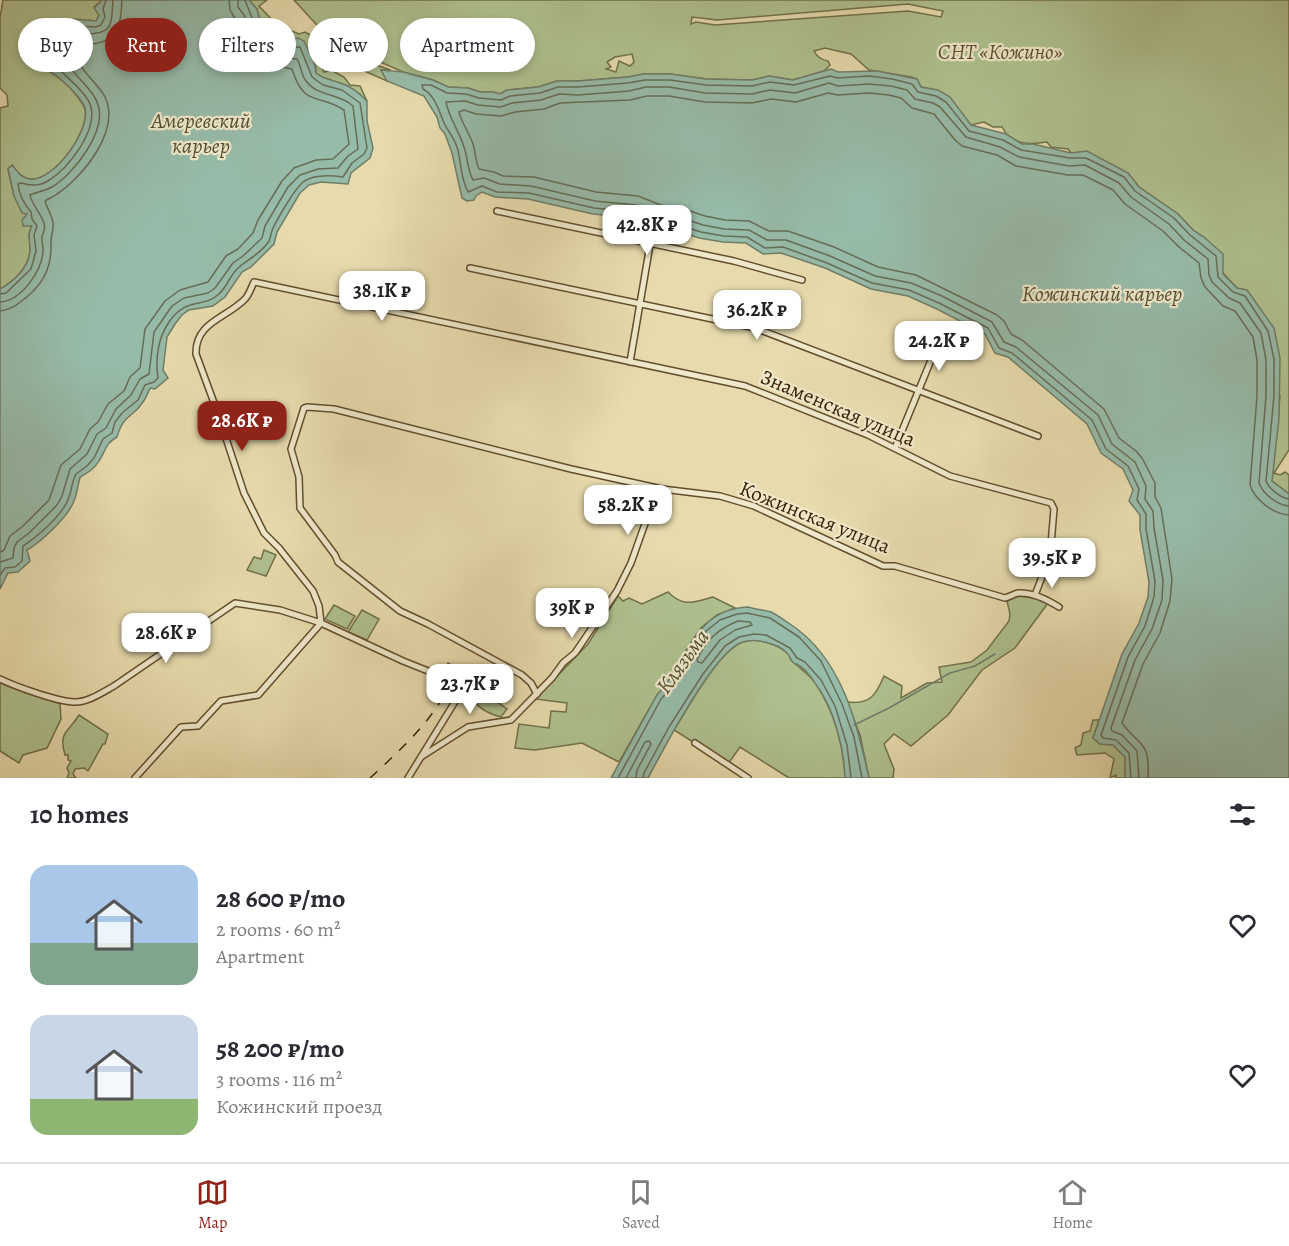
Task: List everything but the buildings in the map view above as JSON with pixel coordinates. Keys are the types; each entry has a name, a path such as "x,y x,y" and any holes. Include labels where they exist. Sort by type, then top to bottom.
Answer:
{"street":[{"path":"497,211 734,261 802,279"},
{"path":"630,362 650,245"},
{"path":"470,268 755,328 1038,436"},
{"name":"Знаменская улица","path":"321,623 319,606 313,591 264,533 244,493 218,411 196,354 201,332 245,298 254,282 746,386 868,435 950,476 1053,505 1053,536 1050,556 1035,595"},
{"path":"895,448 938,344"},
{"name":"Кожинская улица","path":"537,694 531,683 522,675 400,611 338,562 300,508 299,477 291,450 302,411 307,407 334,409 571,470 662,489 720,496 754,506 883,566 895,566 1005,598 1016,593 1035,595"},
{"path":"418,759 468,727 511,720 584,642 617,591 631,562 647,518 661,496 662,489"},
{"path":"1035,595 1059,607"},
{"path":"0,679 16,687 76,703 114,686 235,603 280,610 321,623 403,661 453,681 457,688 456,700 408,778"},
{"path":"135,778 181,727 198,726 221,701 258,695 321,623"},
{"path":"694,742 748,778"}],"green space":[{"path":"3,0 102,0 94,7 99,15 96,22 93,18 18,18 18,72 58,72 80,100 85,109 85,118 76,142 68,154 49,173 30,179 20,174 12,165 8,169 14,196 27,214 32,226 29,235 29,255 24,267 11,282 0,289 0,108 8,106 7,95 0,88 0,18"},
{"path":"249,0 267,0 259,6 270,18 259,18 257,9"},
{"name":"СНТ «Кожино»","path":"294,0 1289,0 1289,450 1274,473 1280,475 1285,472 1289,475 1289,494 1272,481 1280,396 1237,288 1223,273 1205,238 1193,230 1178,214 1139,187 1128,173 1087,152 1071,153 1068,149 1051,147 1047,142 1021,142 1010,137 1002,127 993,127 984,122 971,125 951,100 939,92 921,87 917,79 869,70 851,54 825,48 814,51 830,65 824,71 793,80 769,76 752,80 644,74 557,81 538,87 507,90 500,94 448,87 433,80 403,72 535,72 535,18 400,18 400,71 388,65 388,18 310,18","holes":["908,4 943,11 941,17 908,11 715,25 696,22 691,24 692,17 717,20","632,54 634,62 630,66 619,61 616,72 606,69 611,67 607,62 615,57"]},
{"path":"296,33 308,34 308,59 296,50"},
{"path":"335,72 344,77 350,85 360,86 367,101 350,87 316,73"},
{"path":"366,72 382,72 387,81"},
{"path":"264,550 276,555 266,576 247,570 254,557 261,559"},
{"path":"668,592 684,602 695,602 713,597 735,608 717,615 702,627 667,684 657,695 619,762 582,743 535,750 515,748 519,724 549,728 551,711 566,712 567,703 535,699 588,644 618,596 623,601 629,598 642,604"},
{"path":"1017,596 1036,598 1048,603 1015,648 982,670 948,715 911,746 894,734 884,744 894,769 893,778 869,778 860,735 847,702 867,700 875,693 884,676 902,686 901,698 927,683 942,682 939,667 971,662 987,650 1009,621 1007,601"},
{"path":"334,605 355,616 347,629 325,619"},
{"path":"362,610 379,619 367,640 348,632"},
{"path":"754,640 772,644 785,651 790,659 816,684 837,729 843,754 845,778 789,778 740,747 728,764 674,730 722,658 740,643"},
{"path":"448,663 483,683 483,692 507,709 501,717 482,709 470,695 464,682 443,673"},
{"path":"0,679 60,704 61,719 47,748 23,755 19,763 0,751"},
{"path":"79,715 108,734 105,744 88,771 84,768 75,769 73,774 76,778 67,778 69,773 67,768 71,761 68,760 68,755 65,755 63,741 66,732"},
{"path":"1093,720 1099,720 1093,738 1100,744 1113,745 1125,757 1125,778 1116,778 1116,775 1110,778 1114,759 1105,753 1077,755 1075,748 1081,745 1083,733 1090,731"}],"water":[{"name":"Амеревский карьер","path":"102,0 249,0 257,9 259,18 199,18 199,72 296,72 296,38 298,38 304,41 308,49 308,72 316,72 326,79 350,87 367,101 367,121 373,148 370,158 351,173 348,184 321,182 309,185 300,193 277,232 274,244 251,267 242,272 225,297 213,306 189,310 182,315 167,337 163,370 168,378 155,389 150,388 144,400 123,424 117,437 108,445 97,464 80,477 75,498 66,514 46,535 27,550 30,561 18,572 8,573 0,589 0,289 16,278 27,262 32,226 23,226 22,220 27,214 22,213 14,196 8,169 12,165 24,177 39,178 59,164 76,141 85,118 85,108 70,88 50,72 93,72 93,21 96,21 99,15 94,8"},
{"name":"Кожинский карьер","path":"831,69 838,72 877,71 917,79 921,87 938,90 950,97 971,125 1006,134 1022,144 1033,144 1071,153 1087,151 1128,173 1139,187 1178,214 1193,230 1223,254 1223,274 1237,288 1247,290 1274,328 1280,358 1279,418 1272,481 1289,494 1289,778 1125,778 1125,757 1113,745 1100,744 1093,738 1122,654 1139,623 1148,597 1149,582 1140,530 1140,515 1129,501 1133,490 1123,469 1101,453 1087,424 1008,357 995,353 985,334 908,296 871,289 825,268 781,253 763,254 746,243 699,238 633,218 593,214 528,199 495,197 482,192 474,200 467,201 462,198 452,153 445,134 424,96 387,81 382,72 403,72 433,80 448,87 500,94 507,90 538,87 557,81 644,74 752,80 769,76 793,80"},
{"name":"Клязьма","path":"748,607 771,612 778,616 808,638 822,654 834,672 852,713 869,778 845,778 843,754 833,716 822,693 808,673 794,663 778,646 765,642 745,641 729,651 716,665 690,704 648,778 611,778 657,695 668,682 703,627 715,617 730,610"}],"waterway":[{"path":"854,725 950,673 975,666 995,654"}],"railway":[{"path":"370,778 419,730 443,697"}]}
